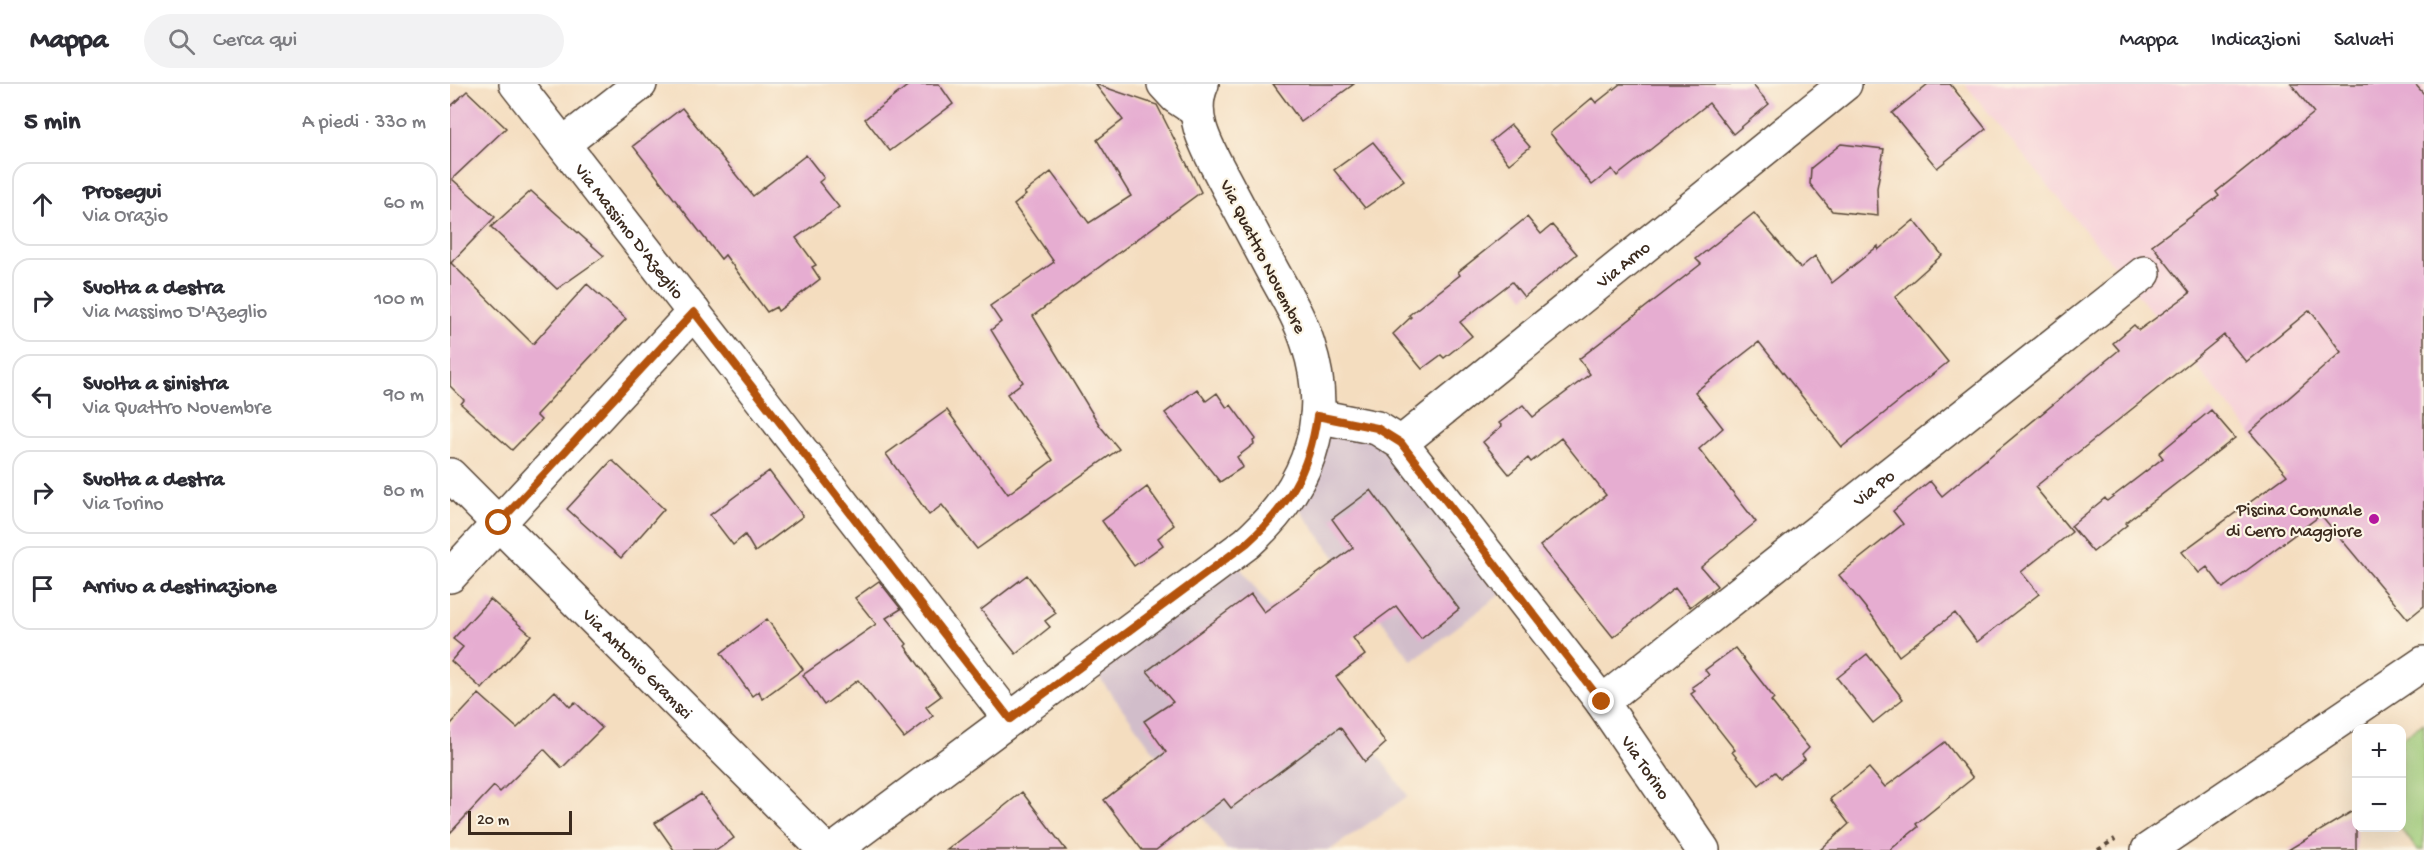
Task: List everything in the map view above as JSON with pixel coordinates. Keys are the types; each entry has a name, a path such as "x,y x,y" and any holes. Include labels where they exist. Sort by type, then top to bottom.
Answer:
{"street":[{"name":"Via Massimo D'Azeglio","path":"516,84 1010,719"},
{"path":"563,144 640,84"},
{"path":"1164,84 1176,96 1199,97"},
{"name":"Via Arno","path":"1401,443 1845,84"},
{"name":"Via Quattro Novembre","path":"834,850 1247,543 1282,508 1303,472 1314,440 1317,416 1318,391 1315,366 1298,319 1209,150 1199,97"},
{"name":"Via Po","path":"1602,702 2144,273"},
{"path":"450,576 694,312"},
{"name":"Via Torino","path":"1317,416 1377,428 1401,443 1602,702 1703,850"},
{"name":"Via Antonio Gramsci","path":"450,475 825,850"},
{"path":"2148,850 2424,663"}],"shaded area":[{"path":"1965,84 2424,84 2424,278 2250,432"},
{"path":"1321,422 1370,432 1506,590 1412,661 1292,499"},
{"path":"1233,558 1408,796 1330,850 1227,850 1090,665"}],"green space":[{"path":"2424,723 2424,850 2418,850 2403,832 2406,832 2406,735"}],"building":[{"path":"910,84 939,84 953,104 890,151 865,119"},
{"path":"1095,84 1157,105 1201,192 1033,316 1100,426 1119,449 977,549 942,505 929,515 886,454 947,410 1008,494 1053,460 1007,394 1023,382 991,330 1001,322 990,306 1054,262 1014,205 1026,195 1024,193 1051,172 1089,223 1131,196 1097,140 1123,120"},
{"path":"1273,84 1354,84 1301,122"},
{"path":"1620,84 1752,84 1769,104 1733,134 1709,103 1617,176 1612,169 1592,185 1550,133 1592,98 1596,103"},
{"path":"1928,84 1950,84 1986,129 1937,168 1892,113"},
{"path":"2291,84 2415,84 2424,94 2424,606 2408,619 2321,515 2223,588 2207,567 2199,573 2182,552 2287,475 2250,432 2341,352 2310,310 2246,362 2224,335 2035,487 2072,532 2021,572 2039,594 1977,642 1955,613 1899,656 1873,617 1839,575 1903,524 1893,511 1930,481 1942,496 2119,350 2113,343 2134,325 2139,330 2190,293 2152,245 2219,196 2216,192 2314,113"},
{"path":"467,91 506,128 452,179 495,217 451,263 533,344 587,284 626,319 536,415 541,420 512,450 461,404 464,400 450,386 450,107"},
{"path":"682,108 753,196 806,155 824,178 819,182 839,207 796,238 816,265 812,267 820,279 778,311 776,307 767,312 725,255 721,259 633,146"},
{"path":"1511,125 1530,147 1509,164 1491,141"},
{"path":"1373,142 1404,180 1365,208 1334,170"},
{"path":"1841,144 1884,149 1877,188 1878,216 1832,211 1810,184 1811,168"},
{"path":"531,191 604,256 557,289 491,227"},
{"path":"1754,213 1800,268 1815,256 1832,283 1878,246 1878,250 1914,220 1942,255 1895,297 1948,362 1842,447 1759,342 1695,392 1723,428 1699,449 1756,522 1701,567 1717,586 1690,607 1675,588 1613,637 1540,546 1606,495 1561,438 1531,462 1528,458 1509,474 1483,442 1502,426 1499,423 1523,405 1533,417 1590,374 1579,359 1701,264 1696,259"},
{"path":"1527,217 1541,234 1552,225 1577,254 1524,297 1512,282 1460,322 1472,336 1444,358 1441,355 1422,369 1393,334 1411,317 1409,315 1460,275 1458,272"},
{"path":"1197,389 1206,401 1217,393 1227,408 1231,405 1256,439 1253,441 1254,444 1237,457 1243,467 1220,482 1165,413"},
{"path":"2211,410 2235,438 2125,523 2127,525 2093,552 2071,526 2105,498 2107,501 2163,458 2159,453"},
{"path":"612,460 664,509 621,558 567,509"},
{"path":"769,471 803,516 755,552 745,535 733,545 710,515"},
{"path":"1147,487 1174,525 1158,538 1163,545 1134,566 1102,521"},
{"path":"1371,490 1459,609 1421,639 1396,606 1353,638 1365,655 1336,677 1386,743 1365,762 1340,727 1231,808 1224,799 1156,850 1142,850 1104,800 1166,752 1144,721 1173,702 1147,671 1251,594 1264,612 1353,548 1332,519"},
{"path":"1027,575 1056,613 1045,621 1050,627 1016,654 981,610"},
{"path":"879,581 901,609 886,618 907,644 905,646 941,696 926,707 933,716 904,738 858,680 824,705 803,675 876,624 855,598"},
{"path":"490,599 531,635 482,689 451,661 463,647 453,639"},
{"path":"767,619 803,669 762,699 759,691 752,696 721,653"},
{"path":"1735,648 1774,698 1771,701 1809,748 1802,755 1805,759 1780,778 1775,772 1759,785 1732,752 1735,750 1691,694 1695,691 1692,687 1709,675 1705,670"},
{"path":"1867,654 1903,699 1873,723 1837,678"},
{"path":"555,691 570,707 575,702 602,728 562,768 544,749 500,792 494,786 450,833 450,725 479,694 517,728"},
{"path":"1945,742 1973,778 1916,824 1918,827 1890,850 1820,850 1849,824 1830,799 1869,768 1885,787"},
{"path":"1022,792 1066,850 947,850 992,816"},
{"path":"701,794 734,838 717,850 674,850 655,823"},
{"path":"2352,811 2352,832 2356,832 2356,850 2288,850"}],"place":[{"name":"Piscina Comunale di Cerro Maggiore","path":"2374,519"}],"route":[{"path":"499,523 694,312 1010,719 1247,543 1266,526 1296,487 1314,440 1317,416 1377,428 1390,434 1401,443 1602,702"}]}
